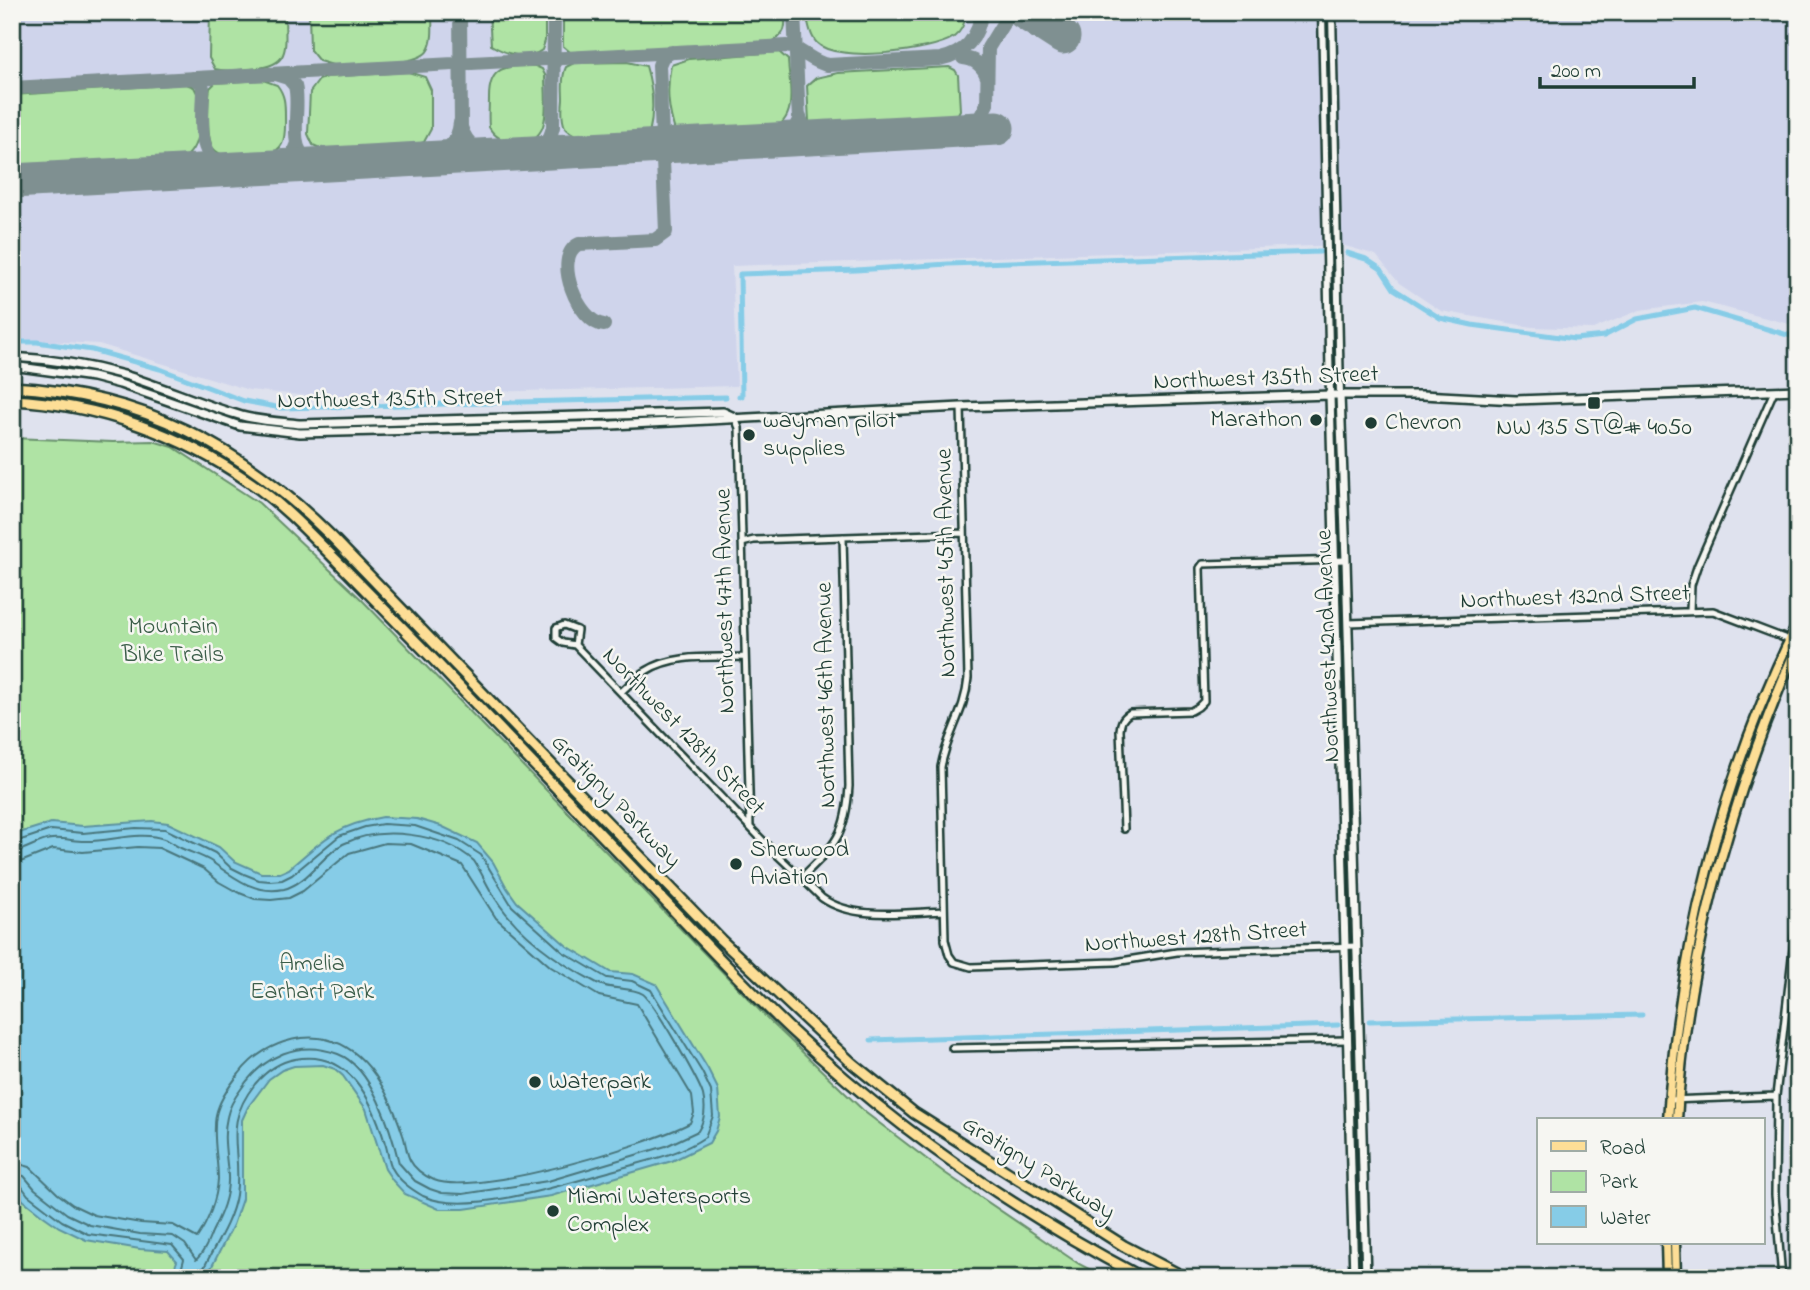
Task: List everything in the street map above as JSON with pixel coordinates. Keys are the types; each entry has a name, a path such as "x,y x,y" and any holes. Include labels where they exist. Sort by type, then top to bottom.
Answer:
{"highway":[{"name":"Gratigny Parkway","path":"12,387 79,394 135,409 197,435 270,480 300,505 342,547 721,940 852,1063 914,1113 1124,1246 1186,1278"},
{"name":"Gratigny Parkway","path":"12,400 37,401 90,410 129,421 175,439 251,482 283,507 395,620 723,961 827,1064 890,1116 991,1189 1074,1241 1143,1278"}],"main road":[{"name":"Northwest 135th Street","path":"12,356 62,362 123,375 217,408 262,420 301,424 723,412 734,417"},
{"name":"Northwest 135th Street","path":"12,366 62,372 120,384 216,418 262,430 300,433 626,424 723,420 734,417 1330,395 1422,395 1516,400 1798,390"},
{"name":"Northwest 42nd Avenue","path":"1330,395 1354,1278"},
{"name":"Northwest 42nd Avenue","path":"1340,395 1366,1278"},
{"path":"423,421 424,430"},
{"path":"1336,623 1348,623"},
{"path":"1669,1118 1693,982 1717,871 1798,623"},
{"path":"1342,831 1354,830"},
{"path":"1343,888 1356,888"},
{"path":"1674,1099 1677,1118"},
{"path":"1350,1145 1363,1144"},
{"path":"1666,1244 1667,1278"},
{"path":"1675,1244 1676,1278"},
{"path":"1353,1266 1366,1265"}],"street":[{"name":"Northwest 42nd Avenue","path":"1322,12 1330,395"},
{"name":"Northwest 42nd Avenue","path":"1332,12 1340,395"},
{"path":"1323,77 1334,77"},
{"path":"1327,242 1337,242"},
{"path":"1690,611 1692,585 1697,567 1774,391"},
{"name":"Northwest 45th Avenue","path":"954,962 946,946 940,767 944,750 963,709 968,678 961,408"},
{"name":"Northwest 47th Avenue","path":"734,417 739,428 750,827"},
{"path":"742,542 964,533"},
{"name":"Northwest 46th Avenue","path":"802,878 829,851 841,833 847,809 849,786 843,537"},
{"path":"1124,829 1120,730 1124,717 1130,713 1191,711 1204,701 1199,572 1203,564 1346,560"},
{"name":"Northwest 132nd Street","path":"1348,623 1713,611 1793,642"},
{"path":"564,625 577,630 577,648 556,638 556,628 564,625"},
{"name":"Northwest 128th Street","path":"577,648 750,827 832,905 856,912 944,911"},
{"path":"621,692 645,671 659,664 680,659 745,657"},
{"path":"1782,1278 1775,1195 1776,1096 1798,906"},
{"name":"Northwest 128th Street","path":"954,962 971,967 1115,962 1177,952 1357,946"},
{"path":"952,1048 1347,1040"},
{"path":"1674,1099 1776,1096"}],"shaded area":[{"path":"12,12 1798,12 1798,326 1702,302 1640,310 1593,329 1532,327 1441,311 1399,283 1376,255 1342,245 732,266 737,386 309,396 249,390 99,344 12,339"}],"green space":[{"path":"210,12 285,12 283,54 273,64 263,67 231,71 215,69 209,58"},
{"path":"309,12 432,12 431,42 428,50 412,59 384,64 333,65 319,61 310,50"},
{"path":"489,12 545,12 545,41 542,50 523,56 491,45"},
{"path":"563,12 785,12 785,22 782,34 771,42 570,52 563,46"},
{"path":"806,12 966,14 959,32 943,42 906,51 863,54 843,53 817,43 811,33"},
{"path":"779,52 788,60 790,89 789,109 780,124 772,129 676,134 669,100 671,65 689,59"},
{"path":"627,62 646,66 652,100 649,134 591,138 580,136 565,127 562,117 566,67 574,63"},
{"path":"535,66 542,69 545,75 546,108 543,126 533,139 508,142 494,134 489,127 492,79 496,73 508,67"},
{"path":"949,67 958,75 960,110 955,119 818,126 809,121 807,86 816,78 838,73"},
{"path":"408,72 425,77 431,90 431,129 424,142 408,148 329,152 313,145 308,134 310,92 319,80 327,77"},
{"path":"263,80 277,85 283,96 285,127 282,144 277,150 260,157 238,158 219,153 213,148 209,136 210,88 215,83"},
{"path":"186,84 194,87 197,93 198,130 193,148 181,160 31,168 22,166 12,157 12,95"},
{"name":"Amelia Earhart Park","path":"12,438 153,441 173,447 259,503 361,599 770,1021 866,1113 945,1173 1079,1264 1106,1278 12,1278"}],"water":[{"path":"383,817 417,819 441,826 477,843 493,862 517,902 567,946 610,972 633,974 656,984 718,1089 720,1117 709,1143 672,1161 551,1196 464,1209 439,1209 405,1194 393,1181 385,1169 366,1109 343,1076 335,1069 323,1065 294,1066 269,1079 248,1107 242,1120 242,1199 233,1225 206,1278 171,1278 177,1261 168,1251 86,1240 59,1227 23,1200 12,1185 12,1079 15,1052 12,1021 12,838 19,833 51,823 83,826 152,821 168,823 219,847 234,861 261,873 280,873 342,829"}],"waterway":[{"path":"739,396 742,396 740,274 948,264 1320,252"},
{"path":"1347,253 1366,259 1381,269 1394,289 1440,318 1472,325 1575,339 1604,336 1637,319 1695,308 1798,338"},
{"path":"12,342 37,342 92,350 160,369 244,401 281,408 726,397"},
{"path":"1369,1021 1642,1015"},
{"path":"871,1040 1338,1025"}],"taxiway":[{"path":"460,12 461,127 475,147 500,155"},
{"path":"530,153 546,144 553,127 554,12"},
{"path":"782,140 793,132 799,120 794,12"},
{"path":"12,88 786,46 828,65 940,59 949,57 969,43 977,30 981,12"},
{"path":"974,129 987,104 988,48 1010,12"},
{"path":"1038,21 1057,12"},
{"path":"604,325 595,321 578,302 568,275 568,262 571,251 579,244 655,240 666,232 659,65 663,56 672,52"},
{"path":"963,58 978,64 987,77"},
{"path":"275,74 288,78 295,86 297,143 308,160 319,164"},
{"path":"193,78 201,82 203,88 202,123 205,145 216,163 227,169"},
{"path":"799,115 805,130 820,138"},
{"path":"427,159 450,147 457,136 460,123"},
{"path":"273,167 291,158 297,143"}],"runway":[{"path":"1024,12 1063,37"},
{"path":"12,181 997,128"}],"place":[{"name":"NW 135 ST@# 4050","path":"1594,403"},
{"name":"Marathon","path":"1316,420"},
{"name":"Chevron","path":"1371,423"},
{"name":"wayman pilot supplies","path":"749,435"},
{"name":"Sherwood Aviation","path":"736,864"},
{"name":"Waterpark","path":"535,1082"},
{"name":"Miami Watersports Complex","path":"553,1211"}],"park label":[{"name":"Mountain Bike Trails","path":"173,641"}]}
